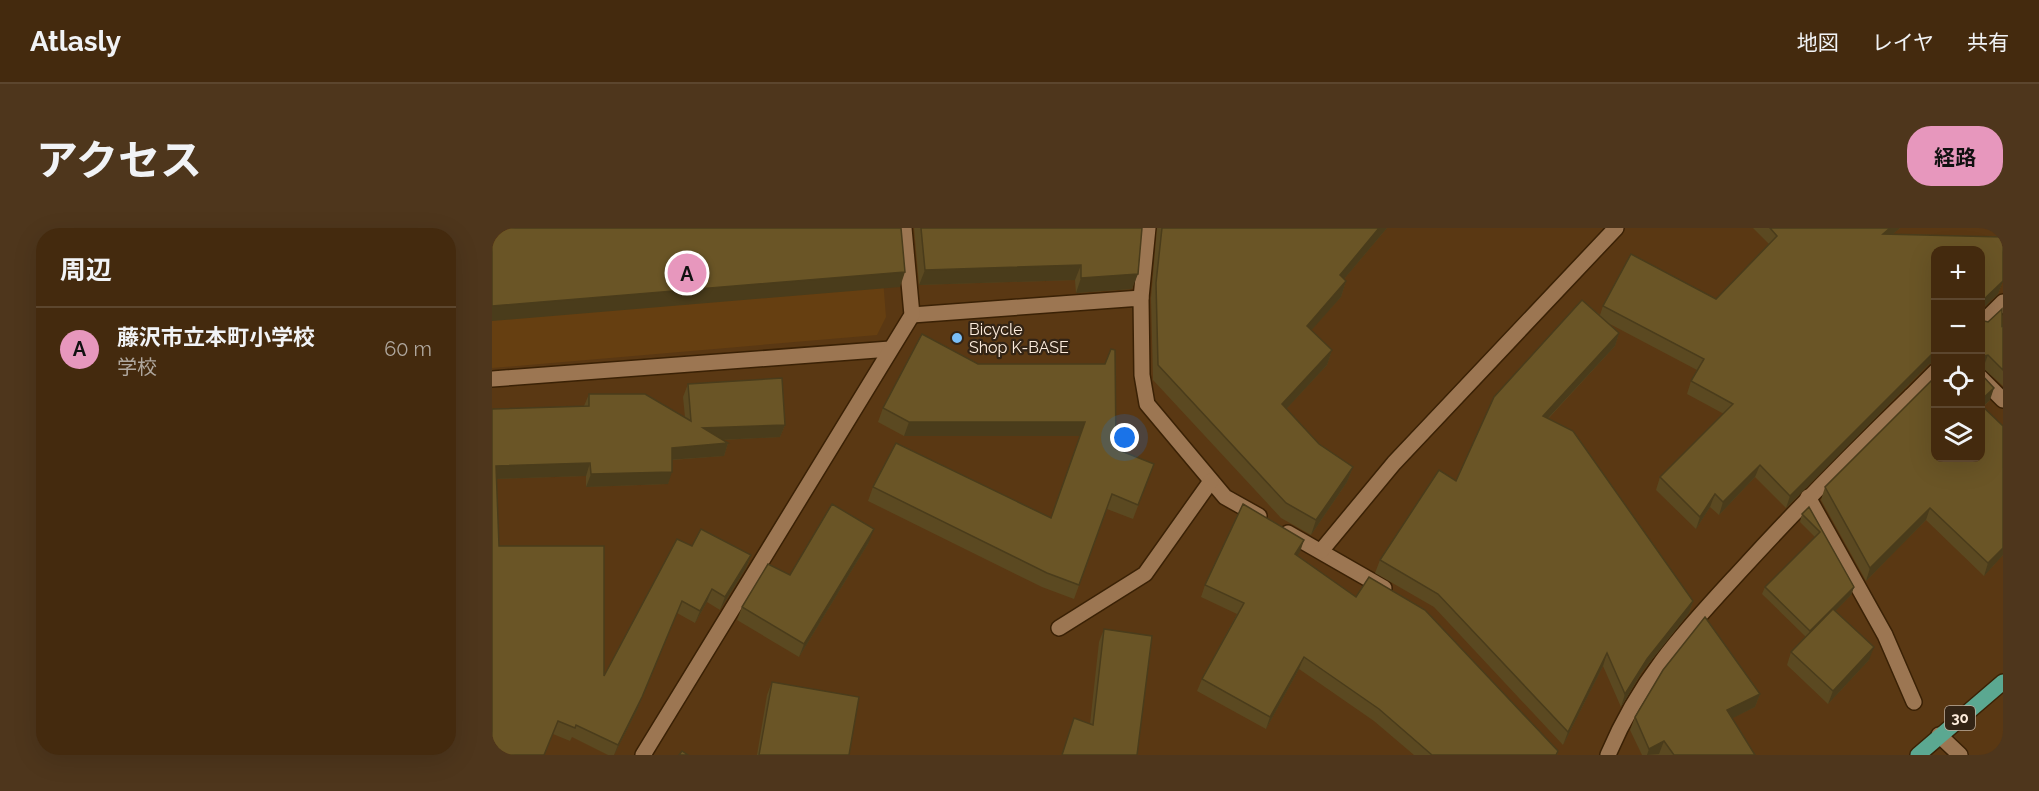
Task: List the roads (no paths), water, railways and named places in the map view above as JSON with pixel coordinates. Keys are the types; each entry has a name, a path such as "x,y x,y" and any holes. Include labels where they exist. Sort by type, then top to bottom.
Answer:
{"main road":[{"name":"30","path":"1918,755 1938,735 2003,682"}],"street":[{"path":"643,755 912,315 904,228"},
{"path":"1148,228 1141,298 1142,375 1147,404 1225,497 1398,597"},
{"path":"1321,551 1394,463 1616,228"},
{"path":"912,315 1141,298"},
{"path":"1985,320 2003,302"},
{"path":"492,379 890,349"},
{"path":"1608,755 1620,726 1644,682 1672,647 1808,496 1931,375"},
{"path":"1985,382 2003,400"},
{"path":"1059,628 1145,574 1211,481"},
{"path":"1808,496 1885,635 1914,702"},
{"path":"1938,735 1960,755"}],"place":[{"name":"藤沢市立本町小学校","path":"687,273"},
{"name":"Bicycle Shop K-BASE","path":"957,338"}]}
